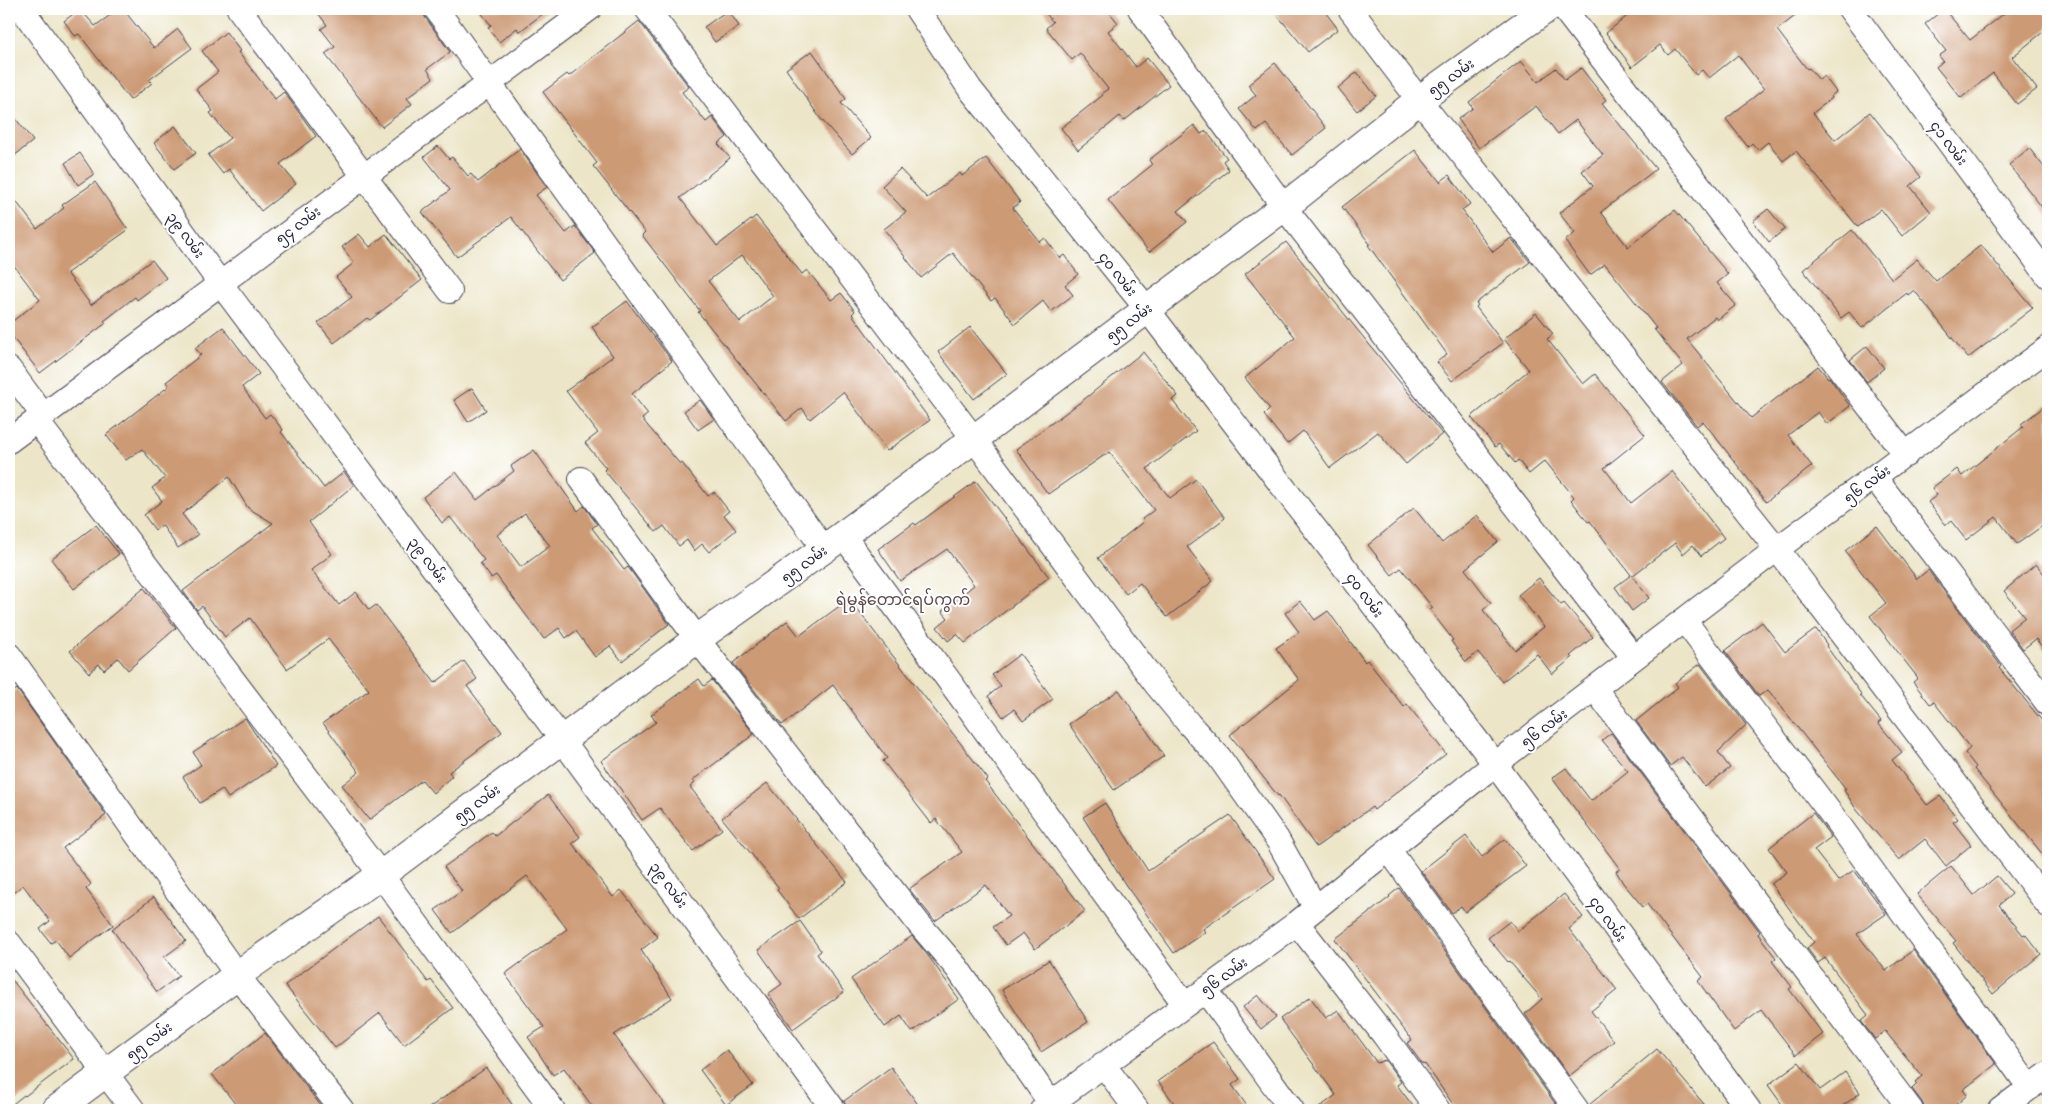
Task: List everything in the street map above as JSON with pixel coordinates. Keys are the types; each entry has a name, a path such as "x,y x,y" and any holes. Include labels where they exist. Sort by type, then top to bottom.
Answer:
{"main road":[{"name":"၅၅ လမ်း","path":"56,1110 237,976 381,875 697,639 834,542 974,439 1284,207 1531,13"}],"street":[{"name":"၃၉ လမ်း","path":"22,9 220,283 563,740 834,1110"},
{"path":"239,9 450,291"},
{"path":"436,9 834,542 1186,1004"},
{"name":"၅၄ လမ်း","path":"9,441 588,9"},
{"path":"647,9 974,439 1156,684 1219,757 1277,839 1315,907"},
{"name":"၄၀ လမ်း","path":"917,9 970,90 1147,309 1495,764 1749,1110"},
{"path":"1140,9 1284,207 1634,658"},
{"path":"1350,9 1419,100 1777,549 2048,905"},
{"path":"1564,9 1906,455"},
{"name":"၄၁ လမ်း","path":"1850,9 2048,276"},
{"name":"၅၆ လမ်း","path":"1046,1107 1297,923 1495,764 1777,549 1876,478 2048,348"},
{"path":"9,369 40,417 381,875 552,1110"},
{"path":"1876,478 2048,704"},
{"path":"581,479 697,639 919,924 957,968 1046,1107"},
{"path":"1684,620 1832,815 2043,1079 2000,1110"},
{"path":"9,655 237,976 342,1110"},
{"path":"1595,689 1911,1110"},
{"path":"1389,850 1577,1110"},
{"path":"1297,923 1384,1035 1438,1110"},
{"path":"9,943 133,1110"},
{"path":"1205,990 1292,1110"},
{"path":"1103,1064 1137,1110"}],"building":[{"path":"80,9 95,26 119,9 123,9 154,48 178,29 192,48 149,80 152,83 130,100 79,34 75,36 64,21"},
{"path":"315,9 423,9 425,17 450,52 427,69 433,78 407,98 412,104 382,127 325,54 335,47 321,29 327,25"},
{"path":"478,9 549,9 519,32 517,28 499,42 488,27 491,25"},
{"path":"1042,9 1107,9 1118,23 1108,31 1136,67 1147,58 1169,85 1124,121 1120,116 1078,150 1061,128 1108,89 1080,53 1072,60 1046,28 1053,22"},
{"path":"1272,9 1323,9 1338,29 1308,52"},
{"path":"1636,9 1804,9 1777,30 1807,69 1809,68 1819,80 1824,76 1836,92 1831,96 1832,98 1813,113 1835,140 1870,112 1921,177 1910,186 1931,212 1902,236 1881,209 1858,227 1796,151 1783,161 1768,142 1758,150 1752,143 1748,147 1726,119 1764,89 1738,55 1709,78 1702,70 1696,75 1675,49 1668,55 1660,45 1632,67 1606,33"},
{"path":"1944,9 1970,40 2010,9 2041,9 2048,18 2048,28 2012,57 2037,89 2017,104 1993,73 1961,98 1936,67 1943,61 1939,56 1946,51 1925,24"},
{"path":"728,10 739,26 715,42 704,27"},
{"path":"639,21 689,87 682,92 706,122 712,117 727,137 718,144 730,158 680,198 717,246 756,216 802,274 807,270 831,300 841,293 855,311 852,314 930,420 887,451 843,392 810,419 802,408 786,421 698,312 700,311 642,235 645,232 593,166 597,163 543,92 567,74 569,76","holes":["742,255 773,296 740,322 708,281"]},
{"path":"226,32 240,51 238,52 275,99 284,92 316,136 280,164 296,184 261,211 229,169 223,174 208,155 230,138 210,113 213,111 196,89 218,72 202,51"},
{"path":"812,51 846,99 841,103 871,138 852,154 820,118 786,69"},
{"path":"1521,61 1538,82 1556,68 1565,80 1581,68 1606,100 1602,103 1656,169 1601,212 1628,247 1675,210 1728,274 1717,283 1736,305 1717,320 1715,317 1687,339 1751,418 1818,366 1829,377 1850,406 1827,424 1818,412 1788,435 1812,466 1766,502 1703,421 1697,426 1662,382 1683,365 1654,329 1656,328 1605,264 1590,275 1565,241 1575,233 1559,213 1593,186 1582,171 1603,155 1576,120 1558,134 1536,106 1479,148 1458,119 1473,108 1469,102"},
{"path":"1275,63 1326,128 1292,155 1266,124 1257,131 1239,109 1256,95 1248,85"},
{"path":"1357,72 1376,96 1357,111 1338,88"},
{"path":"9,110 33,141 9,160"},
{"path":"1194,125 1201,134 1206,131 1227,158 1223,161 1229,170 1178,211 1187,222 1149,252 1108,200 1152,165 1149,160"},
{"path":"175,126 196,153 174,169 154,143"},
{"path":"438,146 449,159 452,157 468,176 471,174 478,182 520,149 547,187 536,195 566,233 575,226 595,253 560,280 511,217 457,257 422,212 450,190 424,157"},
{"path":"2029,148 2048,172 2048,215 2009,165"},
{"path":"1415,150 1440,182 1449,175 1470,204 1462,210 1493,252 1511,238 1530,262 1476,303 1478,305 1476,307 1503,343 1452,381 1437,362 1447,354 1342,207"},
{"path":"80,153 94,174 78,185 65,163"},
{"path":"986,158 1020,202 1013,208 1040,242 1045,238 1060,258 1064,255 1078,274 1065,285 1073,295 1051,312 1043,301 1015,324 995,298 991,301 953,253 921,278 884,229 906,212 882,186 900,169 927,198 960,173 962,176"},
{"path":"95,182 128,230 67,273 91,305 152,260 166,278 137,300 135,297 104,321 106,323 40,373 9,333 9,324 40,300 9,259 9,192 37,229 64,208 62,205"},
{"path":"1768,209 1785,229 1769,242 1753,221"},
{"path":"1852,230 1892,279 1917,259 1936,281 1981,245 2033,308 1968,358 1914,290 1908,295 1907,293 1862,328 1849,312 1841,318 1803,270"},
{"path":"359,234 370,247 386,234 422,280 370,320 367,318 334,343 318,323 352,297 336,277 354,263 342,247"},
{"path":"1286,242 1442,434 1406,464 1378,432 1330,468 1303,431 1287,444 1264,415 1270,409 1245,378 1295,337 1245,274"},
{"path":"627,301 672,361 632,394 648,414 642,419 680,464 682,463 708,496 714,492 729,511 724,515 736,530 709,552 702,544 694,551 687,540 679,546 664,526 656,532 604,470 606,468 585,443 598,433 566,391 613,356 592,327"},
{"path":"1536,313 1553,334 1547,339 1583,384 1595,374 1645,435 1604,468 1631,503 1672,471 1724,538 1701,556 1693,545 1683,554 1675,543 1632,576 1649,598 1632,611 1615,587 1631,575 1590,521 1588,522 1571,500 1574,497 1545,461 1529,474 1518,460 1515,463 1499,444 1495,447 1471,417 1529,370 1504,339"},
{"path":"223,327 259,374 242,387 265,418 270,414 283,430 281,432 324,488 344,472 354,485 309,522 332,554 311,570 339,605 356,592 369,610 376,605 435,683 464,661 477,679 467,686 502,732 449,772 452,776 433,793 422,780 369,820 342,785 359,772 323,723 369,690 328,639 287,669 250,618 225,637 202,606 197,610 183,591 273,523 248,508 229,477 182,514 198,535 178,548 162,525 155,530 144,515 162,501 152,488 165,478 142,449 126,460 106,435 169,386 166,382 201,355 195,348"},
{"path":"970,327 1007,374 974,399 938,352"},
{"path":"1867,346 1884,368 1867,382 1850,360"},
{"path":"1143,352 1178,396 1172,400 1196,431 1147,469 1170,498 1196,479 1225,518 1187,547 1213,581 1167,617 1140,583 1126,594 1098,558 1144,521 1142,519 1154,510 1109,452 1048,494 1016,449 1082,401"},
{"path":"472,388 486,410 468,422 454,400"},
{"path":"700,400 714,419 698,430 684,411"},
{"path":"2048,404 2048,522 2017,544 1996,517 1966,540 1951,521 1946,525 1928,502 1937,495 1932,488 1957,469 1962,476 2023,427 2021,424"},
{"path":"534,450 578,511 584,506 597,524 592,528 624,570 628,567 669,624 622,661 610,646 595,657 576,631 566,638 559,628 544,639 496,575 491,578 480,563 484,560 450,517 442,523 423,497 456,472 477,500 514,471 511,466","holes":["525,513 550,546 521,567 497,535"]},
{"path":"976,481 1049,577 965,643 957,634 948,641 937,627 948,618 942,611 974,585 947,549 900,581 878,549 914,523 916,525"},
{"path":"1414,508 1442,543 1477,515 1498,542 1465,569 1491,603 1483,610 1515,650 1544,627 1518,595 1539,578 1561,605 1564,603 1593,637 1570,656 1572,658 1552,674 1537,654 1502,682 1478,652 1466,662 1451,641 1453,640 1430,610 1433,608 1401,568 1392,575 1368,545"},
{"path":"96,525 119,554 74,589 51,559"},
{"path":"1877,526 1917,579 1928,570 2001,666 1999,668 2048,728 2048,861 1974,769 1976,767 1965,753 1970,748 1934,702 1930,704 1913,682 1918,678 1870,616 1886,603 1845,551"},
{"path":"2036,564 2048,579 2048,655 2036,639 2023,649 2009,630 2025,617 2004,591"},
{"path":"144,588 176,628 128,670 118,658 104,670 99,664 89,673 70,651"},
{"path":"849,599 988,779 985,781 1085,911 1035,949 1023,933 1006,945 993,927 1009,916 986,885 935,921 909,889 962,852 936,819 931,823 883,761 887,758 833,685 782,725 733,663 787,621 799,636"},
{"path":"1300,601 1315,620 1328,611 1365,662 1367,660 1404,707 1407,704 1446,754 1374,810 1372,807 1316,847 1279,795 1230,735 1299,680 1276,648 1299,632 1285,613"},
{"path":"1762,622 1785,652 1816,629 1860,695 1881,721 1878,723 1902,752 1892,760 1927,805 1940,796 1958,819 1953,822 1971,845 1946,866 1925,839 1899,860 1856,809 1844,790 1846,789 1768,690 1759,696 1725,651"},
{"path":"1020,654 1053,699 1023,721 1014,709 1003,717 988,696 1001,686 992,675"},
{"path":"1700,664 1746,725 1718,752 1730,768 1705,787 1682,757 1670,766 1636,721 1678,687 1675,683"},
{"path":"699,679 704,686 712,680 754,734 693,780 695,783 690,787 722,829 693,851 660,808 642,820 601,761 656,722 651,715"},
{"path":"17,689 106,815 63,848 91,884 86,889 113,925 69,958 56,940 51,943 40,929 50,921 23,885 9,896 9,695"},
{"path":"1119,690 1164,756 1114,790 1069,724"},
{"path":"245,718 276,766 228,798 222,789 200,803 183,777 201,765 193,752"},
{"path":"1611,733 1760,932 1758,934 1776,958 1772,961 1792,987 1789,989 1823,1034 1796,1055 1761,1010 1734,1031 1698,981 1703,977 1647,904 1643,907 1623,883 1616,871 1620,869 1552,778 1566,768 1591,801 1628,771 1602,740"},
{"path":"767,783 847,882 799,919 777,890 779,888 722,818"},
{"path":"548,795 580,837 572,843 613,897 621,890 658,937 641,950 672,998 614,1035 669,1110 595,1110 564,1068 553,1075 528,1037 544,1027 505,974 567,929 527,876 452,933 435,910 462,891 444,867 492,832 495,836"},
{"path":"1105,803 1148,871 1230,815 1275,879 1203,929 1205,932 1174,953 1125,884 1083,817"},
{"path":"1813,813 1831,837 1814,850 1838,881 1854,870 1886,914 1857,934 1886,971 1913,950 1996,1064 1963,1090 1967,1095 1950,1110 1925,1109 1912,1089 1917,1084 1915,1082 1922,1076 1885,1031 1875,1039 1861,1021 1868,1015 1825,958 1818,963 1807,948 1814,942 1771,884 1787,872 1769,848"},
{"path":"1466,836 1482,857 1505,839 1526,866 1465,912 1461,906 1452,913 1421,871"},
{"path":"1951,866 1974,895 1997,876 2012,894 1999,905 2041,954 1993,994 1953,943 1956,941 1917,894"},
{"path":"1399,888 1560,1110 1457,1110 1425,1064 1423,1065 1407,1043 1412,1040 1335,939"},
{"path":"1564,894 1583,917 1569,929 1617,990 1591,1011 1614,1041 1569,1076 1525,1014 1542,999 1488,938 1510,921 1518,931"},
{"path":"154,897 186,941 164,957 179,976 157,992 112,929"},
{"path":"378,916 428,982 431,980 453,1008 404,1045 380,1013 335,1048 285,985"},
{"path":"800,921 821,951 817,954 844,992 793,1029 768,994 782,984 758,950"},
{"path":"912,936 959,999 912,1032 901,1016 885,1027 851,979"},
{"path":"1049,960 1088,1022 1041,1052 1002,990"},
{"path":"9,976 74,1059 9,1107"},
{"path":"1258,995 1276,1017 1261,1029 1243,1007"},
{"path":"1310,997 1326,1018 1338,1010 1377,1063 1385,1060 1401,1082 1397,1085 1416,1110 1316,1110 1336,1095 1280,1019"},
{"path":"265,1033 324,1110 240,1110 212,1074"},
{"path":"1213,1042 1240,1079 1232,1085 1250,1110 1179,1110 1158,1081"},
{"path":"1657,1049 1709,1110 1590,1110 1589,1105"},
{"path":"727,1050 753,1085 726,1105 700,1070"},
{"path":"1799,1062 1820,1090 1845,1072 1860,1093 1837,1110 1786,1110 1768,1085"},
{"path":"891,1067 922,1110 847,1110 844,1101"},
{"path":"486,1068 516,1110 426,1110"}],"district":[{"name":"ရဲမွန်တောင်ရပ်ကွက်","path":"903,599"}]}
